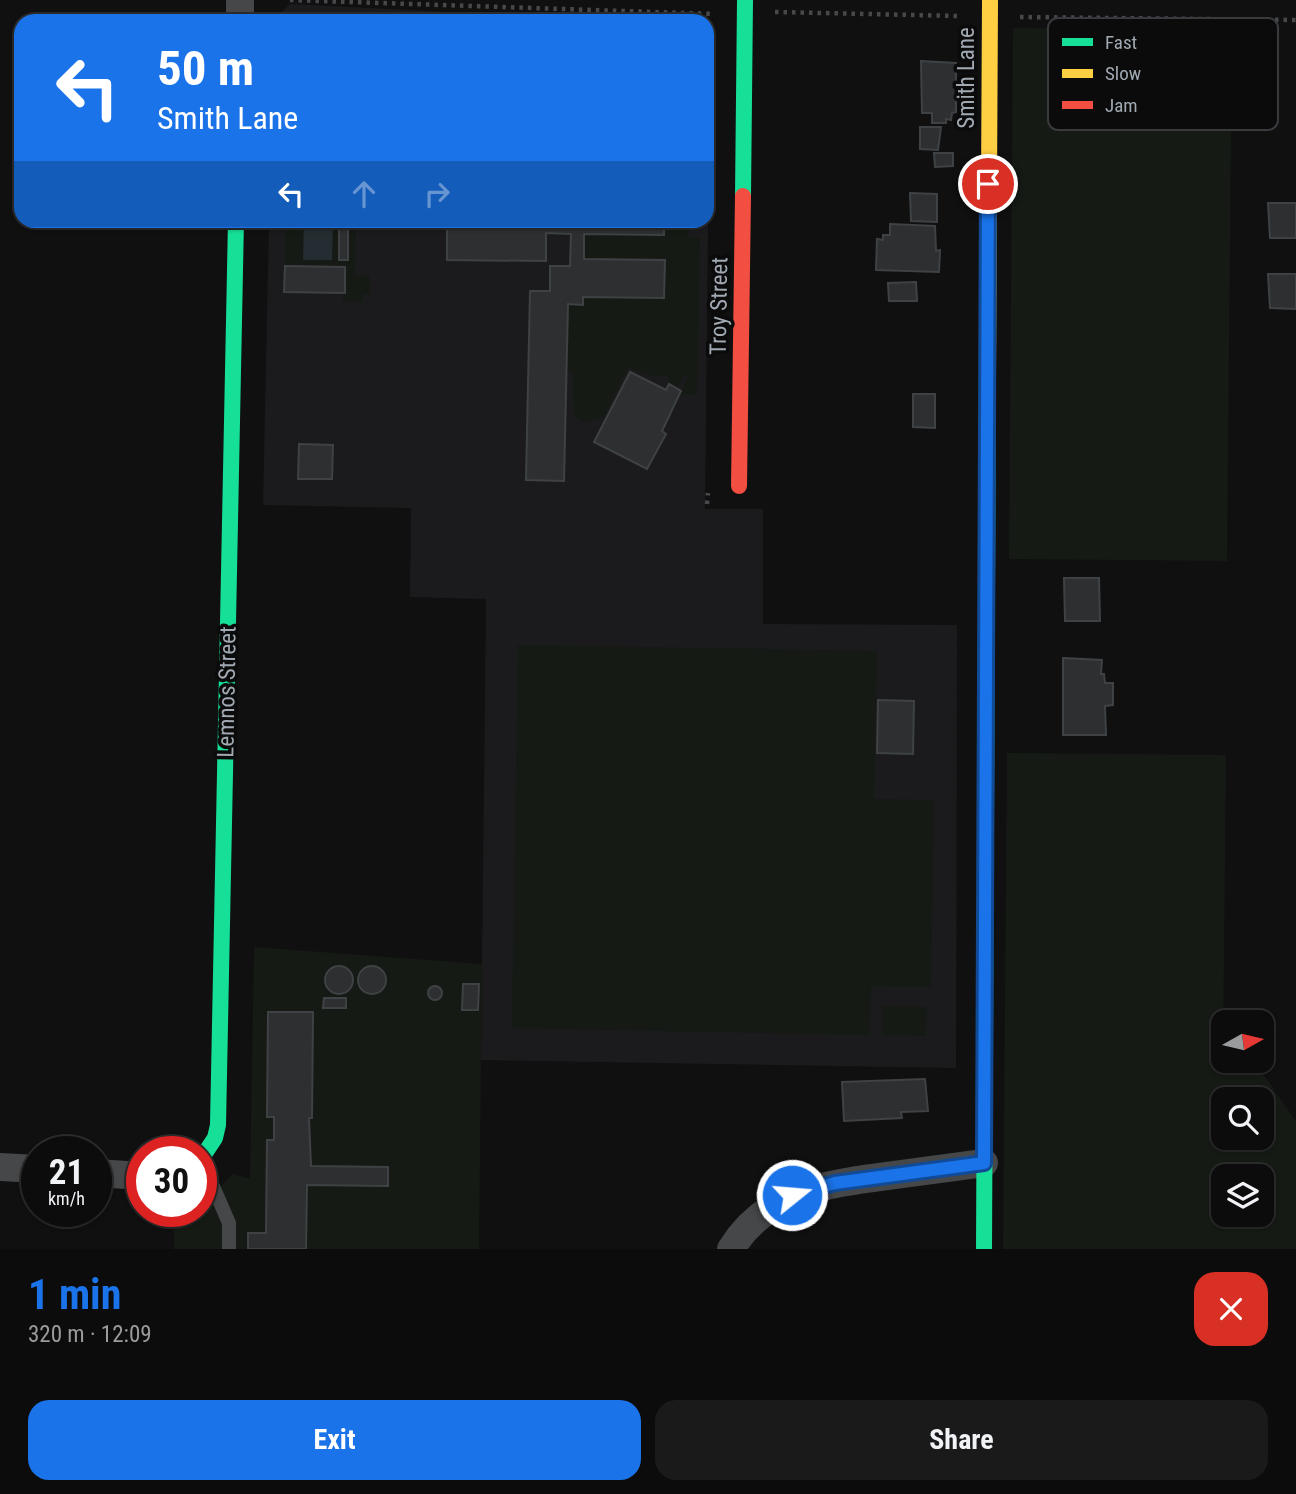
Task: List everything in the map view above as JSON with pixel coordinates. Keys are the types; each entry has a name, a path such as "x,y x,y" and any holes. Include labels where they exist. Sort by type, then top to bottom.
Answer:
{"street":[{"name":"Troy Street","path":"739,486 745,7"},
{"name":"Smith Lane","path":"984,1249 989,8"},
{"name":"Lemnos Street","path":"215,1136 218,1125 236,228"},
{"path":"731,1249 745,1230 772,1206 813,1188 984,1163"},
{"path":"0,1167 21,1168"}],"lane":[{"path":"217,1196 229,1223 229,1249"}],"path":[{"path":"290,0 989,8 1245,18"},
{"path":"1278,19 1296,20"}],"shaded area":[{"path":"290,4 488,14 280,14"},
{"path":"1013,28 1048,28 1048,130 1231,130 1227,561 1009,559"},
{"path":"269,228 708,228 705,509 763,509 763,624 957,625 956,1068 481,1060 486,599 410,597 411,508 263,505"},
{"path":"286,228 356,228 355,275 370,276 370,294 363,294 363,302 343,302 343,293 284,292"},
{"path":"304,228 333,228 332,260 303,260"},
{"path":"664,228 689,228 689,237 700,237 697,395 680,394 688,376 685,374 677,388 669,384 668,376 648,375 630,368 627,369 604,417 585,423 574,416 573,373 566,372 568,304 583,305 583,297 664,298 665,260 584,259 584,234 664,235"},
{"path":"518,645 877,651 874,799 934,800 931,987 871,986 870,1035 512,1028"},
{"path":"1007,753 1226,755 1224,1010 1211,1010 1211,1073 1262,1073 1272,1087 1211,1087 1211,1150 1274,1150 1274,1090 1296,1121 1296,1249 1003,1249"},
{"path":"254,947 482,964 479,1249 174,1249 174,1227 217,1227 217,1188 233,1174 250,1179"},
{"path":"882,1006 927,1007 926,1036 882,1035"}],"building":[{"path":"921,61 956,63 956,112 952,113 951,120 946,119 946,123 932,123 932,113 922,113"},
{"path":"920,127 941,127 938,150 920,149"},
{"path":"934,153 953,153 953,166 935,167"},
{"path":"910,193 937,194 937,222 911,221"},
{"path":"1268,203 1296,203 1296,238 1270,238"},
{"path":"890,224 935,226 936,251 940,250 939,272 876,270 877,239 883,240 883,235 890,235"},
{"path":"339,228 348,228 348,260 339,260"},
{"path":"447,228 664,228 664,235 584,234 584,259 665,260 664,298 583,297 583,305 568,304 564,481 526,480 530,291 550,291 550,266 570,266 571,234 546,233 546,261 447,260"},
{"path":"285,266 345,267 345,293 284,292"},
{"path":"1268,274 1296,274 1296,309 1270,308"},
{"path":"916,282 917,301 889,301 888,283"},
{"path":"630,372 666,390 669,384 681,391 662,431 666,434 647,469 594,442"},
{"path":"913,394 935,394 935,428 913,427"},
{"path":"299,444 333,445 332,479 298,479"},
{"path":"1064,578 1099,578 1100,621 1065,621"},
{"path":"1063,658 1102,660 1101,674 1104,674 1105,683 1113,683 1113,705 1105,706 1106,735 1063,735"},
{"path":"878,700 914,701 913,754 877,753"},
{"path":"339,966 349,970 353,980 349,990 339,994 329,990 325,980 329,970"},
{"path":"372,966 382,970 386,980 382,990 372,994 362,990 358,980 362,970"},
{"path":"463,984 479,984 478,1010 462,1010"},
{"path":"432,986 438,986 442,993 438,1000 432,1000 428,996 428,990"},
{"path":"324,998 346,998 346,1008 323,1008"},
{"path":"268,1012 313,1012 312,1118 309,1118 311,1166 388,1167 388,1186 307,1185 306,1249 248,1249 248,1233 266,1233 267,1140 274,1140 274,1117 267,1117"},
{"path":"925,1079 928,1111 901,1112 902,1118 844,1121 842,1082"}],"traffic: fast":[{"path":"743,196 745,0"},
{"path":"215,1136 218,1125 236,228"},
{"path":"984,1249 988,372"}],"traffic: slow":[{"path":"988,372 990,0"}],"traffic: jam":[{"path":"739,486 743,196"}],"route":[{"path":"792,1195 835,1183 984,1163 988,184"}]}
